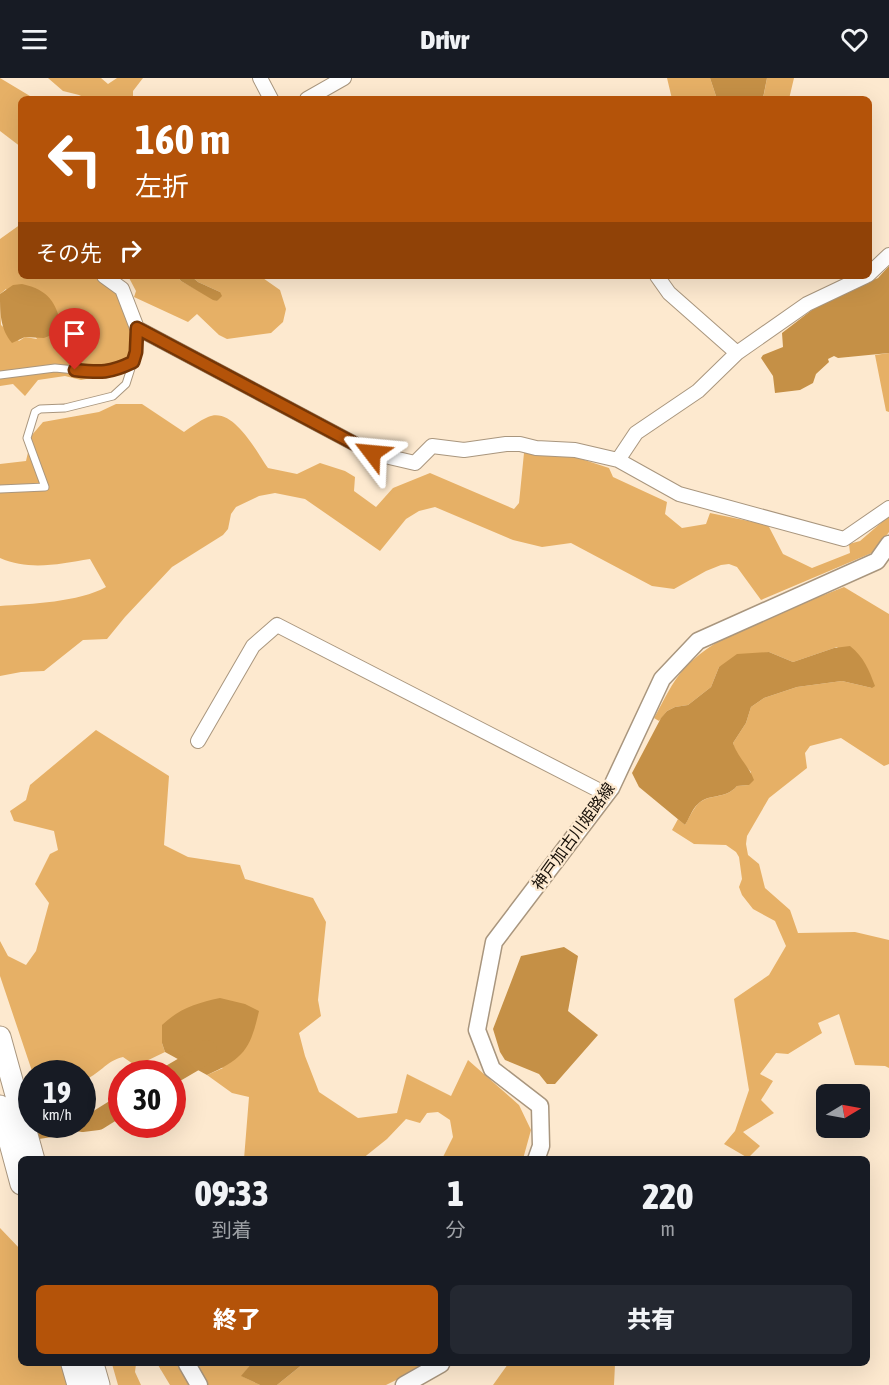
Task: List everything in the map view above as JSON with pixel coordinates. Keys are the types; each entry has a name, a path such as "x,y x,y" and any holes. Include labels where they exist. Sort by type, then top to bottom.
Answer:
{"main road":[{"path":"0,1037 33,1156"},
{"path":"0,1106 18,1173"},
{"path":"73,1366 78,1385"},
{"path":"94,1366 99,1385"}],"street":[{"path":"260,78 269,96"},
{"path":"312,96 344,78"},
{"path":"872,270 889,255"},
{"path":"108,279 122,289 137,328 372,453 415,463 432,446 464,450 520,444 536,448 575,450 618,460 679,494 844,539 889,508"},
{"path":"659,279 669,293 737,353"},
{"path":"618,460 636,433 698,391 737,353 807,304 859,279"},
{"name":"神戸加古川姫路線","path":"537,1156 541,1146 540,1106 492,1069 477,1030 494,942 611,788 662,679 698,641 877,561 889,544"},
{"path":"198,741 253,646 277,625 606,794"},
{"path":"188,1366 199,1385"},
{"path":"404,1385 437,1366"}],"lane":[{"path":"0,489 45,487 27,438 35,412 40,409 65,408 114,396 126,384 136,352 137,328"},
{"path":"0,375 54,368 96,372 114,371 133,362"}],"shaded area":[{"path":"0,78 30,96 18,96 18,145 0,131"},
{"path":"48,78 101,78 108,84 117,78 143,78 133,91 133,96 81,96 63,91"},
{"path":"667,78 710,78 716,96 671,96"},
{"path":"710,78 767,78 763,96 716,96"},
{"path":"767,78 794,78 790,96 764,96"},
{"path":"18,226 18,279 99,279 116,291 132,333 132,353 128,371 81,380 65,376 38,380 25,396 13,384 0,386 0,302 1,325 19,341 25,337 37,339 6,289 0,294 0,239"},
{"path":"889,266 889,353 838,358 834,356 828,359 829,362 816,374 813,383 800,390 775,393 773,376 761,358 783,347 782,333 821,303 878,278"},
{"path":"130,279 179,279 217,301 220,292 194,279 264,279 280,290 286,309 283,322 271,333 227,339 219,335 197,314 188,322 134,297 136,291"},
{"path":"179,279 194,279 220,292 222,296 217,301 213,300"},
{"path":"22,284 39,290 50,298 60,319 62,328 59,332 44,338 25,337 12,343 8,338 3,326 0,294 13,285"},
{"path":"889,353 889,412 886,411 875,355"},
{"path":"116,404 142,404 184,432 208,417 217,415 226,418 243,432 268,468 297,474 320,463 345,471 355,477 354,491 376,507 393,488 430,473 514,509 519,503 524,453 566,454 609,468 613,477 667,502 665,514 682,528 706,524 710,513 768,525 783,554 812,568 850,553 849,544 860,541 889,516 889,532 874,552 761,600 737,567 729,564 706,571 674,589 652,586 571,543 542,547 513,540 435,507 419,511 406,519 380,551 305,499 275,493 259,496 236,507 231,514 228,529 223,535 172,567 107,639 83,640 44,671 0,676 0,606 69,599 106,587 90,559 33,565 0,558 0,464 26,461 32,435 43,422 99,412"},
{"path":"844,587 889,614 889,764 884,766 841,738 810,746 805,753 807,768 769,798 747,836 746,844 748,855 759,864 765,888 790,910 798,933 855,932 889,940 889,1068 855,1065 839,1014 818,1023 822,1033 788,1054 776,1053 760,1074 773,1081 761,1100 774,1113 743,1132 760,1146 750,1156 745,1156 724,1144 735,1131 749,1090 734,999 769,975 786,946 775,921 753,909 742,895 739,887 742,879 739,857 736,852 726,845 694,844 672,830 678,819 685,825 694,808 702,801 727,793 737,786 749,785 751,772 737,756 733,743 746,723 751,707 764,698 797,687 842,681 872,688 837,647 793,662 769,652 719,667 711,687 688,705 667,711 659,721 654,718 679,675 693,660 732,634 779,612"},
{"path":"850,646 866,664 875,686 872,688 842,681 797,687 764,698 751,707 746,723 733,743 754,780 749,785 737,786 727,793 702,801 694,809 685,825 639,787 632,773 661,718 675,707 688,705 711,687 719,667 737,654 769,652 793,662 834,648"},
{"path":"96,730 169,776 164,845 188,857 240,865 245,879 313,898 326,922 318,1000 321,1016 299,1033 319,1092 358,1118 397,1113 407,1074 451,1096 468,1060 519,1105 531,1130 524,1156 444,1156 453,1137 450,1120 438,1112 427,1113 420,1123 406,1119 387,1139 366,1156 244,1156 249,1097 232,1093 207,1075 223,1068 162,1043 165,1052 148,1060 127,1060 123,1057 108,1060 108,1064 96,1073 96,1060 28,1060 0,976 0,941 8,956 26,965 36,951 49,903 35,884 50,854 58,850 54,831 14,821 10,811 26,800 30,785"},
{"path":"564,947 578,956 568,1011 598,1035 555,1084 547,1084 539,1074 505,1060 493,1029 521,956"},
{"path":"220,998 245,1004 259,1011 252,1035 243,1051 237,1058 207,1075 186,1064 186,1060 180,1060 165,1052 162,1043 162,1025 175,1014"},
{"path":"0,1228 18,1247 18,1366 62,1366 67,1385 0,1385"},
{"path":"113,1366 136,1366 135,1372 141,1385 118,1385"},
{"path":"159,1366 180,1366 191,1385 170,1385"},
{"path":"199,1366 250,1366 242,1376 260,1385 207,1385 199,1372"},
{"path":"249,1366 301,1366 277,1385 260,1385 241,1376"},
{"path":"301,1366 425,1366 386,1385 277,1385"},
{"path":"507,1366 615,1366 614,1385 493,1385"}],"waterway":[{"path":"186,1066 201,1057 207,1050"},
{"path":"96,1120 108,1114"},
{"path":"12,1133 18,1132"}],"route":[{"path":"75,370 114,371 133,362 136,352 137,328 372,453"}]}
